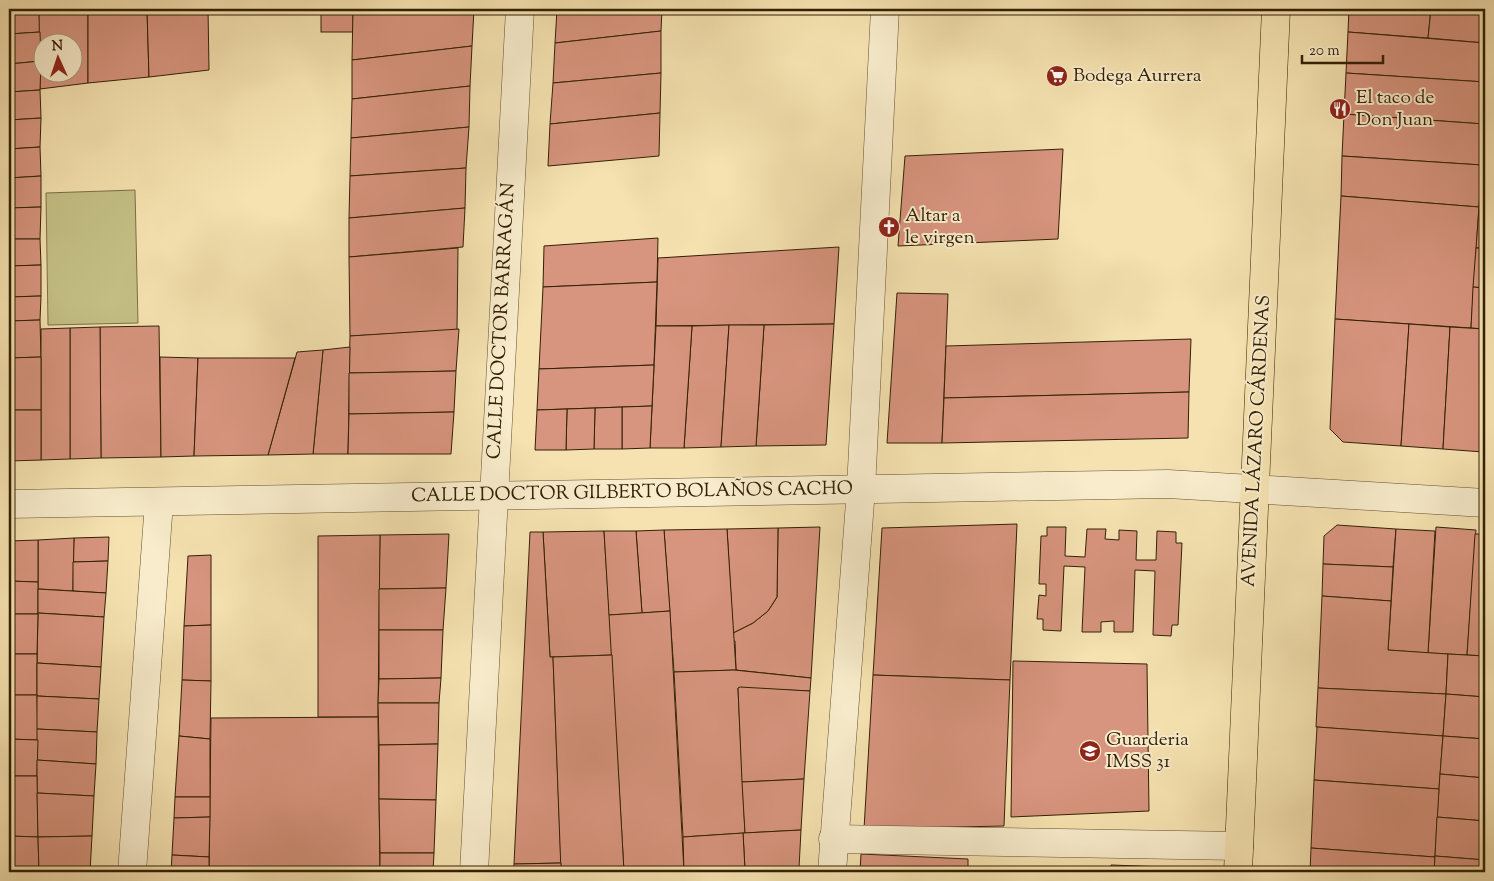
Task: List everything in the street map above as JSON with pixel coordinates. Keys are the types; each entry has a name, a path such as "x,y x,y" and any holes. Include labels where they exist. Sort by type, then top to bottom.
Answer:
{"main road":[{"name":"AVENIDA LÁZARO CÁRDENAS","path":"1238,859 1276,9"}],"street":[{"name":"CALLE DOCTOR BARRAGÁN","path":"474,872 520,9"},
{"path":"832,872 861,489 886,9"},
{"name":"CALLE DOCTOR GILBERTO BOLAÑOS CACHO","path":"9,504 1168,484 1485,502"},
{"path":"132,872 159,502"},
{"path":"833,839 1238,859"}],"shaded area":[{"path":"135,190 138,323 48,325 46,193"}],"building":[{"path":"9,9 39,9 40,32 9,34"},
{"path":"39,9 88,9 88,83 40,89 40,82 82,82 82,32 39,32"},
{"path":"88,9 147,9 149,77 88,83"},
{"path":"147,9 208,9 209,70 149,77"},
{"path":"321,9 353,9 353,32 321,32"},
{"path":"353,9 474,9 472,46 352,60"},
{"path":"557,9 662,9 661,31 555,43"},
{"path":"1349,9 1431,9 1428,38 1348,32"},
{"path":"1431,9 1485,9 1485,43 1428,38"},
{"path":"661,31 661,73 553,83 555,43"},
{"path":"1348,32 1485,43 1485,82 1346,73"},
{"path":"32,33 32,62 9,64 9,34"},
{"path":"472,46 470,86 352,99 352,60"},
{"path":"32,62 32,82 40,82 40,90 9,92 9,64"},
{"path":"661,73 660,113 550,124 553,83"},
{"path":"1346,73 1485,82 1484,124 1344,114"},
{"path":"470,86 469,127 351,138 352,99"},
{"path":"40,90 41,118 9,120 9,92"},
{"path":"660,113 659,156 548,166 550,124"},
{"path":"1344,114 1484,124 1482,165 1342,156"},
{"path":"41,118 40,147 9,149 9,120"},
{"path":"1484,124 1485,165 1482,165"},
{"path":"469,127 466,168 350,176 351,138"},
{"path":"40,147 41,176 9,178 9,149"},
{"path":"1063,149 1058,239 898,246 905,156"},
{"path":"1342,156 1482,165 1479,207 1341,196"},
{"path":"1482,165 1485,165 1485,207 1479,207"},
{"path":"466,168 465,208 349,218 350,176"},
{"path":"41,176 41,207 9,208 9,178"},
{"path":"1341,196 1479,207 1471,328 1335,319"},
{"path":"41,207 40,239 9,239 9,208"},
{"path":"1479,207 1485,207 1485,248 1476,248"},
{"path":"465,208 463,247 349,257 349,218"},
{"path":"658,238 657,282 543,287 544,246"},
{"path":"9,239 40,239 41,265 9,266"},
{"path":"839,247 834,324 656,326 658,258"},
{"path":"458,248 457,330 350,336 349,257"},
{"path":"1476,248 1485,248 1485,288 1473,287"},
{"path":"41,265 41,296 9,297 9,266"},
{"path":"657,282 654,365 539,369 543,287"},
{"path":"1473,287 1485,288 1485,329 1471,328"},
{"path":"897,293 948,294 942,443 887,443"},
{"path":"41,296 40,320 9,321 9,297"},
{"path":"1335,319 1409,324 1401,446 1343,442 1330,429"},
{"path":"40,320 41,357 9,358 9,321"},
{"path":"834,324 826,445 756,446 764,325"},
{"path":"1409,324 1450,327 1443,449 1401,446"},
{"path":"729,325 721,447 684,448 692,326"},
{"path":"729,325 764,325 756,446 721,447"},
{"path":"159,326 161,457 101,458 100,327"},
{"path":"656,326 692,326 684,448 650,448"},
{"path":"100,327 101,458 70,459 70,328"},
{"path":"1450,327 1485,329 1483,452 1443,449"},
{"path":"70,328 70,459 41,460 41,329"},
{"path":"459,329 456,371 349,373 350,336"},
{"path":"1191,339 1189,392 944,398 946,346"},
{"path":"350,347 348,454 313,454 323,350"},
{"path":"323,350 313,454 268,455 297,352"},
{"path":"41,357 41,410 9,410 9,358"},
{"path":"160,357 198,358 194,456 161,457"},
{"path":"198,358 295,358 268,455 194,456"},
{"path":"654,365 652,406 537,410 539,369"},
{"path":"456,371 454,412 349,414 349,373"},
{"path":"1189,392 1188,438 942,443 944,398"},
{"path":"652,406 650,448 622,449 622,407"},
{"path":"622,407 622,449 594,449 595,408"},
{"path":"595,408 594,449 566,450 567,409"},
{"path":"567,409 566,450 535,450 537,410"},
{"path":"9,410 41,410 41,460 9,461"},
{"path":"454,412 451,454 348,454 349,414"},
{"path":"1485,414 1485,452 1483,452"},
{"path":"1017,524 1010,680 873,675 882,528"},
{"path":"1337,525 1396,529 1393,567 1323,564 1324,536"},
{"path":"820,527 811,678 736,670 733,633 753,623 768,611 777,597 778,528"},
{"path":"1047,527 1066,527 1065,556 1085,557 1087,529 1106,529 1105,539 1119,540 1119,530 1137,531 1136,560 1156,560 1157,531 1176,532 1176,543 1182,543 1178,625 1172,625 1171,636 1153,635 1155,571 1135,570 1133,632 1114,632 1114,621 1101,622 1101,632 1082,632 1085,567 1064,566 1061,631 1043,630 1043,619 1037,619 1039,595 1046,596 1046,584 1039,584 1041,536 1047,536"},
{"path":"1436,527 1476,530 1467,655 1428,653"},
{"path":"778,528 777,597 768,611 753,623 733,633 727,529"},
{"path":"727,529 736,670 674,672 664,530"},
{"path":"1396,529 1435,531 1428,653 1388,650"},
{"path":"664,530 670,611 642,613 636,531"},
{"path":"604,531 612,655 550,657 543,532"},
{"path":"604,531 636,531 642,613 609,615"},
{"path":"530,532 543,532 550,657 553,657 561,863 514,864"},
{"path":"449,534 446,588 379,589 380,535"},
{"path":"1475,534 1485,534 1485,656 1467,655"},
{"path":"380,535 378,717 318,717 318,536"},
{"path":"109,537 108,561 73,562 74,538"},
{"path":"74,538 73,591 38,589 38,540"},
{"path":"38,540 38,582 9,581 9,541"},
{"path":"211,555 211,625 184,626 188,556"},
{"path":"108,561 106,593 73,591 73,562"},
{"path":"1323,564 1393,567 1391,601 1322,596"},
{"path":"9,581 38,582 38,614 9,614"},
{"path":"446,588 443,630 379,630 379,589"},
{"path":"38,589 106,593 104,617 38,613"},
{"path":"1322,596 1391,601 1388,650 1448,654 1446,694 1318,688"},
{"path":"670,611 684,872 624,872 609,615"},
{"path":"38,613 104,617 101,667 37,663"},
{"path":"9,614 38,614 37,654 9,654"},
{"path":"211,625 211,681 182,680 184,626"},
{"path":"379,630 443,630 441,678 379,679"},
{"path":"9,654 37,654 37,695 9,695"},
{"path":"1448,654 1485,656 1485,697 1446,694"},
{"path":"612,655 624,872 561,872 553,657"},
{"name":"Guarderia IMSS 31","path":"1013,661 1147,664 1149,811 1011,817"},
{"path":"37,663 101,667 99,699 37,696"},
{"path":"734,670 811,678 810,691 738,688 745,833 683,837 674,672"},
{"path":"873,675 1010,680 1004,826 864,829"},
{"path":"441,678 439,703 378,703 379,679"},
{"path":"182,680 211,681 210,739 179,736"},
{"path":"738,688 810,691 804,779 742,782"},
{"path":"1318,688 1446,694 1443,736 1316,727"},
{"path":"1446,694 1485,697 1485,739 1443,736"},
{"path":"9,695 37,695 38,740 9,739"},
{"path":"37,696 99,699 97,732 37,729"},
{"path":"378,703 439,703 438,744 379,745"},
{"path":"378,717 380,872 209,872 211,718"},
{"path":"1317,727 1443,736 1439,789 1314,780"},
{"path":"37,729 97,732 96,764 37,760"},
{"path":"179,736 210,739 210,797 175,797"},
{"path":"1443,736 1485,739 1485,778 1440,774"},
{"path":"9,739 38,740 37,776 9,776"},
{"path":"438,744 436,800 379,799 379,745"},
{"path":"37,760 96,764 94,796 37,793"},
{"path":"1440,774 1485,778 1485,821 1437,817"},
{"path":"9,776 37,776 38,837 9,836"},
{"path":"804,779 801,830 745,833 742,782"},
{"path":"1314,780 1439,789 1435,857 1311,848"},
{"path":"37,793 94,796 92,836 38,837"},
{"path":"175,797 210,797 210,817 174,818"},
{"path":"379,799 436,800 434,853 380,853"},
{"path":"210,817 209,857 172,855 174,818"},
{"path":"1437,817 1485,821 1485,860 1435,856"},
{"path":"801,830 799,868 745,870 743,833"},
{"path":"743,833 745,870 684,872 683,837"},
{"path":"9,836 38,837 39,872 9,872"},
{"path":"92,836 90,872 39,872 38,837"},
{"path":"1311,848 1435,857 1434,872 1310,872"},
{"path":"380,853 434,853 433,872 380,872"},
{"path":"861,854 968,859 968,872 860,872"},
{"path":"172,855 209,857 209,872 171,872"},
{"path":"1435,856 1485,860 1485,872 1434,872"},
{"path":"561,863 561,872 514,872 514,864"},
{"path":"1111,865 1166,867 1166,872 1111,872"}],"place":[{"name":"Bodega Aurrera","path":"1057,76"},
{"name":"El taco de Don Juan","path":"1340,109"},
{"name":"Altar a le virgen","path":"889,227"},
{"name":"Guarderia IMSS 31","path":"1090,751"}]}
